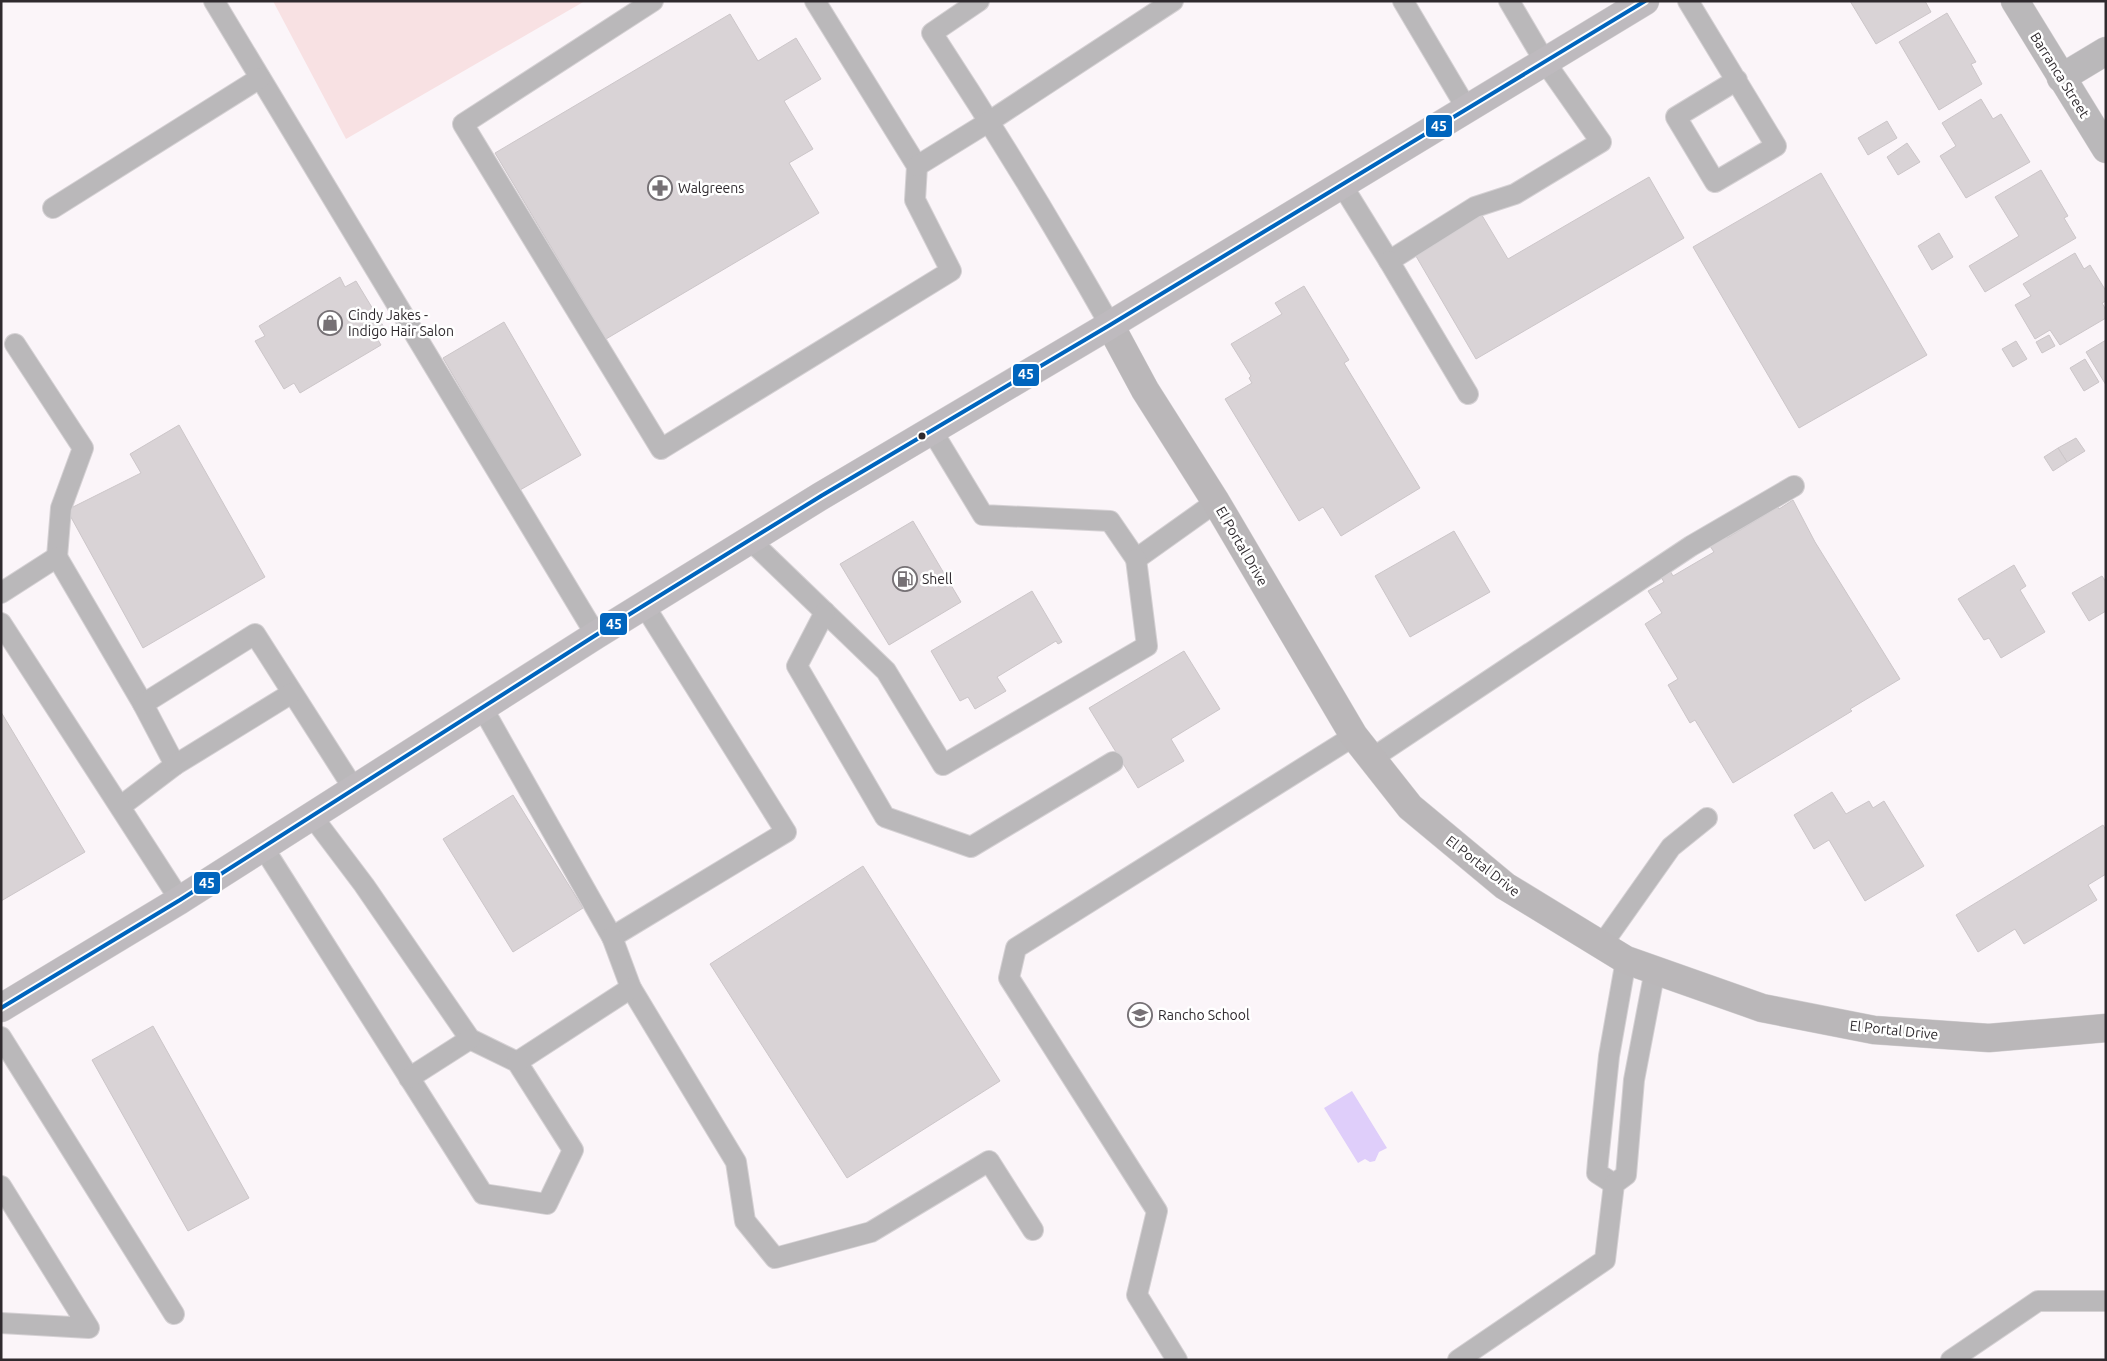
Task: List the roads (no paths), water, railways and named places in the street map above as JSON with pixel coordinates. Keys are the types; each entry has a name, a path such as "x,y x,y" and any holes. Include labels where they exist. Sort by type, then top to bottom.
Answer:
{"main road":[{"path":"1,1008 180,900 596,635 749,540 1342,185 1545,62 1637,3"},
{"name":"El Portal Drive","path":"1110,325 1145,390 1216,502 1354,736 1410,806 1506,886 1626,960 1762,1008 1874,1030 1989,1038 2106,1028"}],"street":[{"name":"Barranca Street","path":"2015,1 2106,149"},
{"path":"2061,78 2106,51"}],"lane":[{"path":"214,1 596,635"},
{"path":"654,1 462,124 661,449 951,271 915,200 917,166 815,1"},
{"path":"979,1 932,33 990,121 1110,325"},
{"path":"917,166 990,121 1173,1"},
{"path":"1403,1 1467,109"},
{"path":"1389,260 1475,207 1515,194 1601,142 1545,62 1509,1"},
{"path":"1688,1 1737,80 1776,146 1715,182 1676,117 1737,80"},
{"path":"53,208 260,78"},
{"path":"1342,185 1389,260 1468,394"},
{"path":"15,344 83,448 61,508 57,557 144,704 175,765"},
{"path":"749,540 886,671 943,765 1147,646 1136,559 1110,521 983,515 932,429"},
{"path":"1371,759 1691,546 1794,486"},
{"path":"1136,559 1216,502"},
{"path":"1,593 57,557"},
{"path":"612,937 786,832 644,605"},
{"path":"824,612 797,666 885,817 970,848 1113,762"},
{"path":"1,623 180,900"},
{"path":"144,704 255,634 354,789"},
{"path":"121,806 175,765 292,694"},
{"path":"482,708 612,937 631,988 736,1162 745,1221 775,1258 871,1232 989,1162 1033,1230"},
{"path":"1178,1360 1138,1295 1157,1211 1009,978 1016,948 1354,736"},
{"path":"263,847 483,1194 546,1204 573,1150 517,1062 470,1039 364,885 312,816"},
{"path":"1601,946 1671,847 1707,818"},
{"path":"1614,1184 1597,1173 1609,1056 1626,960"},
{"path":"1458,1360 1605,1260 1614,1184 1626,1175 1634,1080 1655,970"},
{"path":"517,1062 631,988"},
{"path":"1,1037 174,1314"},
{"path":"409,1078 470,1039"},
{"path":"1,1186 89,1328 1,1323"},
{"path":"1952,1360 2038,1301 2106,1301"}],"place":[{"name":"Walgreens","path":"660,188"},
{"name":"Cindy Jakes - Indigo Hair Salon","path":"330,323"},
{"name":"Shell","path":"905,579"},
{"name":"Rancho School","path":"1140,1015"}]}
